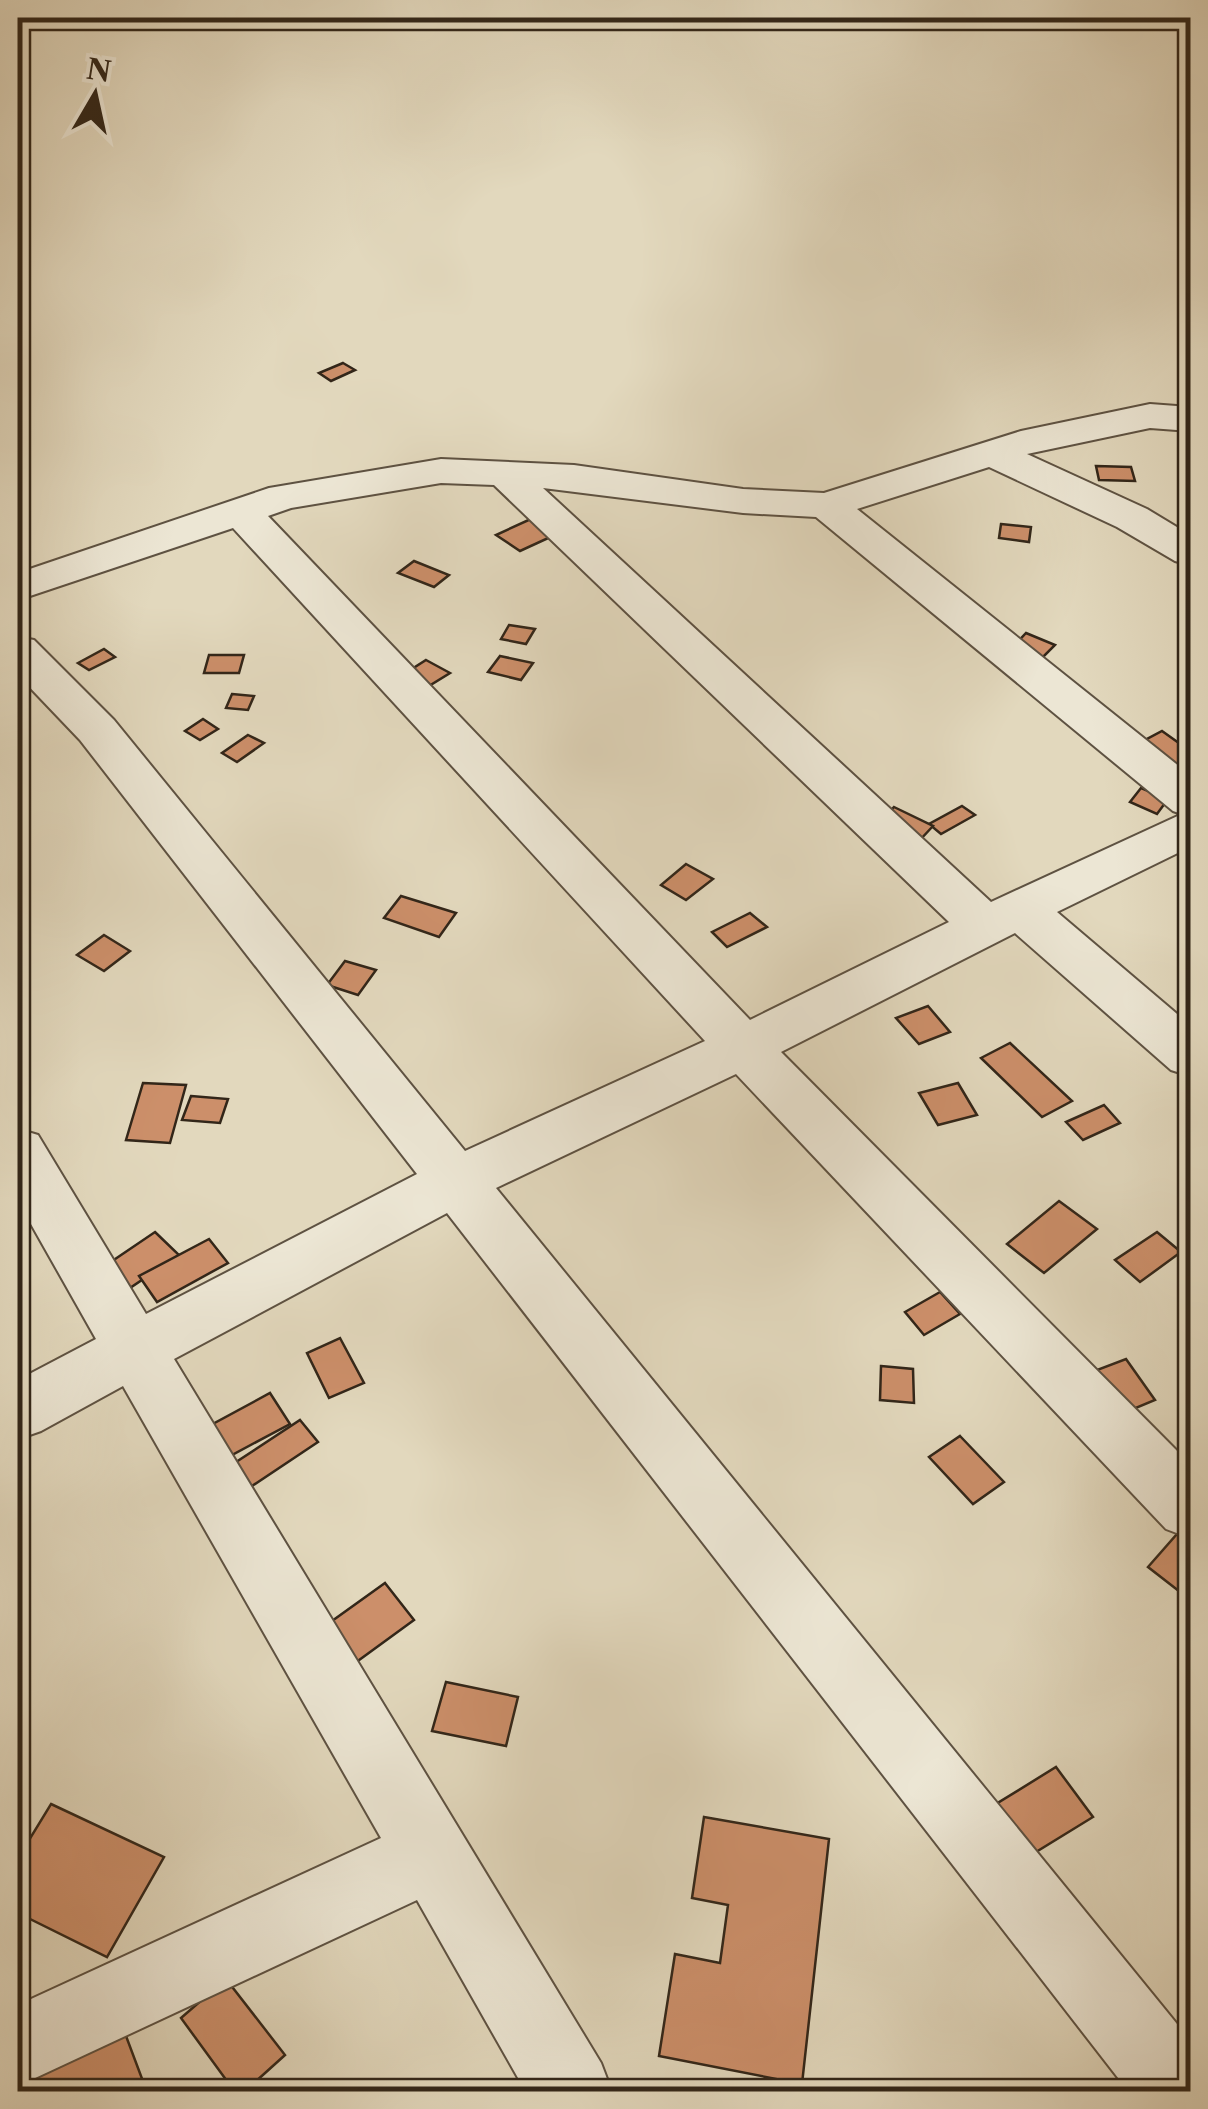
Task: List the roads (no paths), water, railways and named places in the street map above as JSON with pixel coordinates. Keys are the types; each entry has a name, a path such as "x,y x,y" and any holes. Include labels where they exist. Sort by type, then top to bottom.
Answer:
{"street":[{"path":"18,587 282,498 441,471 574,477 742,501 827,505 1035,439 1150,416 1190,419"},
{"path":"992,452 1132,518 1190,552"},
{"path":"505,474 1002,918 1190,1056"},
{"path":"827,505 1190,800"},
{"path":"240,512 742,1048 1190,1508"},
{"path":"18,650 96,730 1181,2092"},
{"path":"18,1410 458,1180 742,1048 1190,828"},
{"path":"18,1152 572,2092"},
{"path":"18,2046 430,1854"}]}
